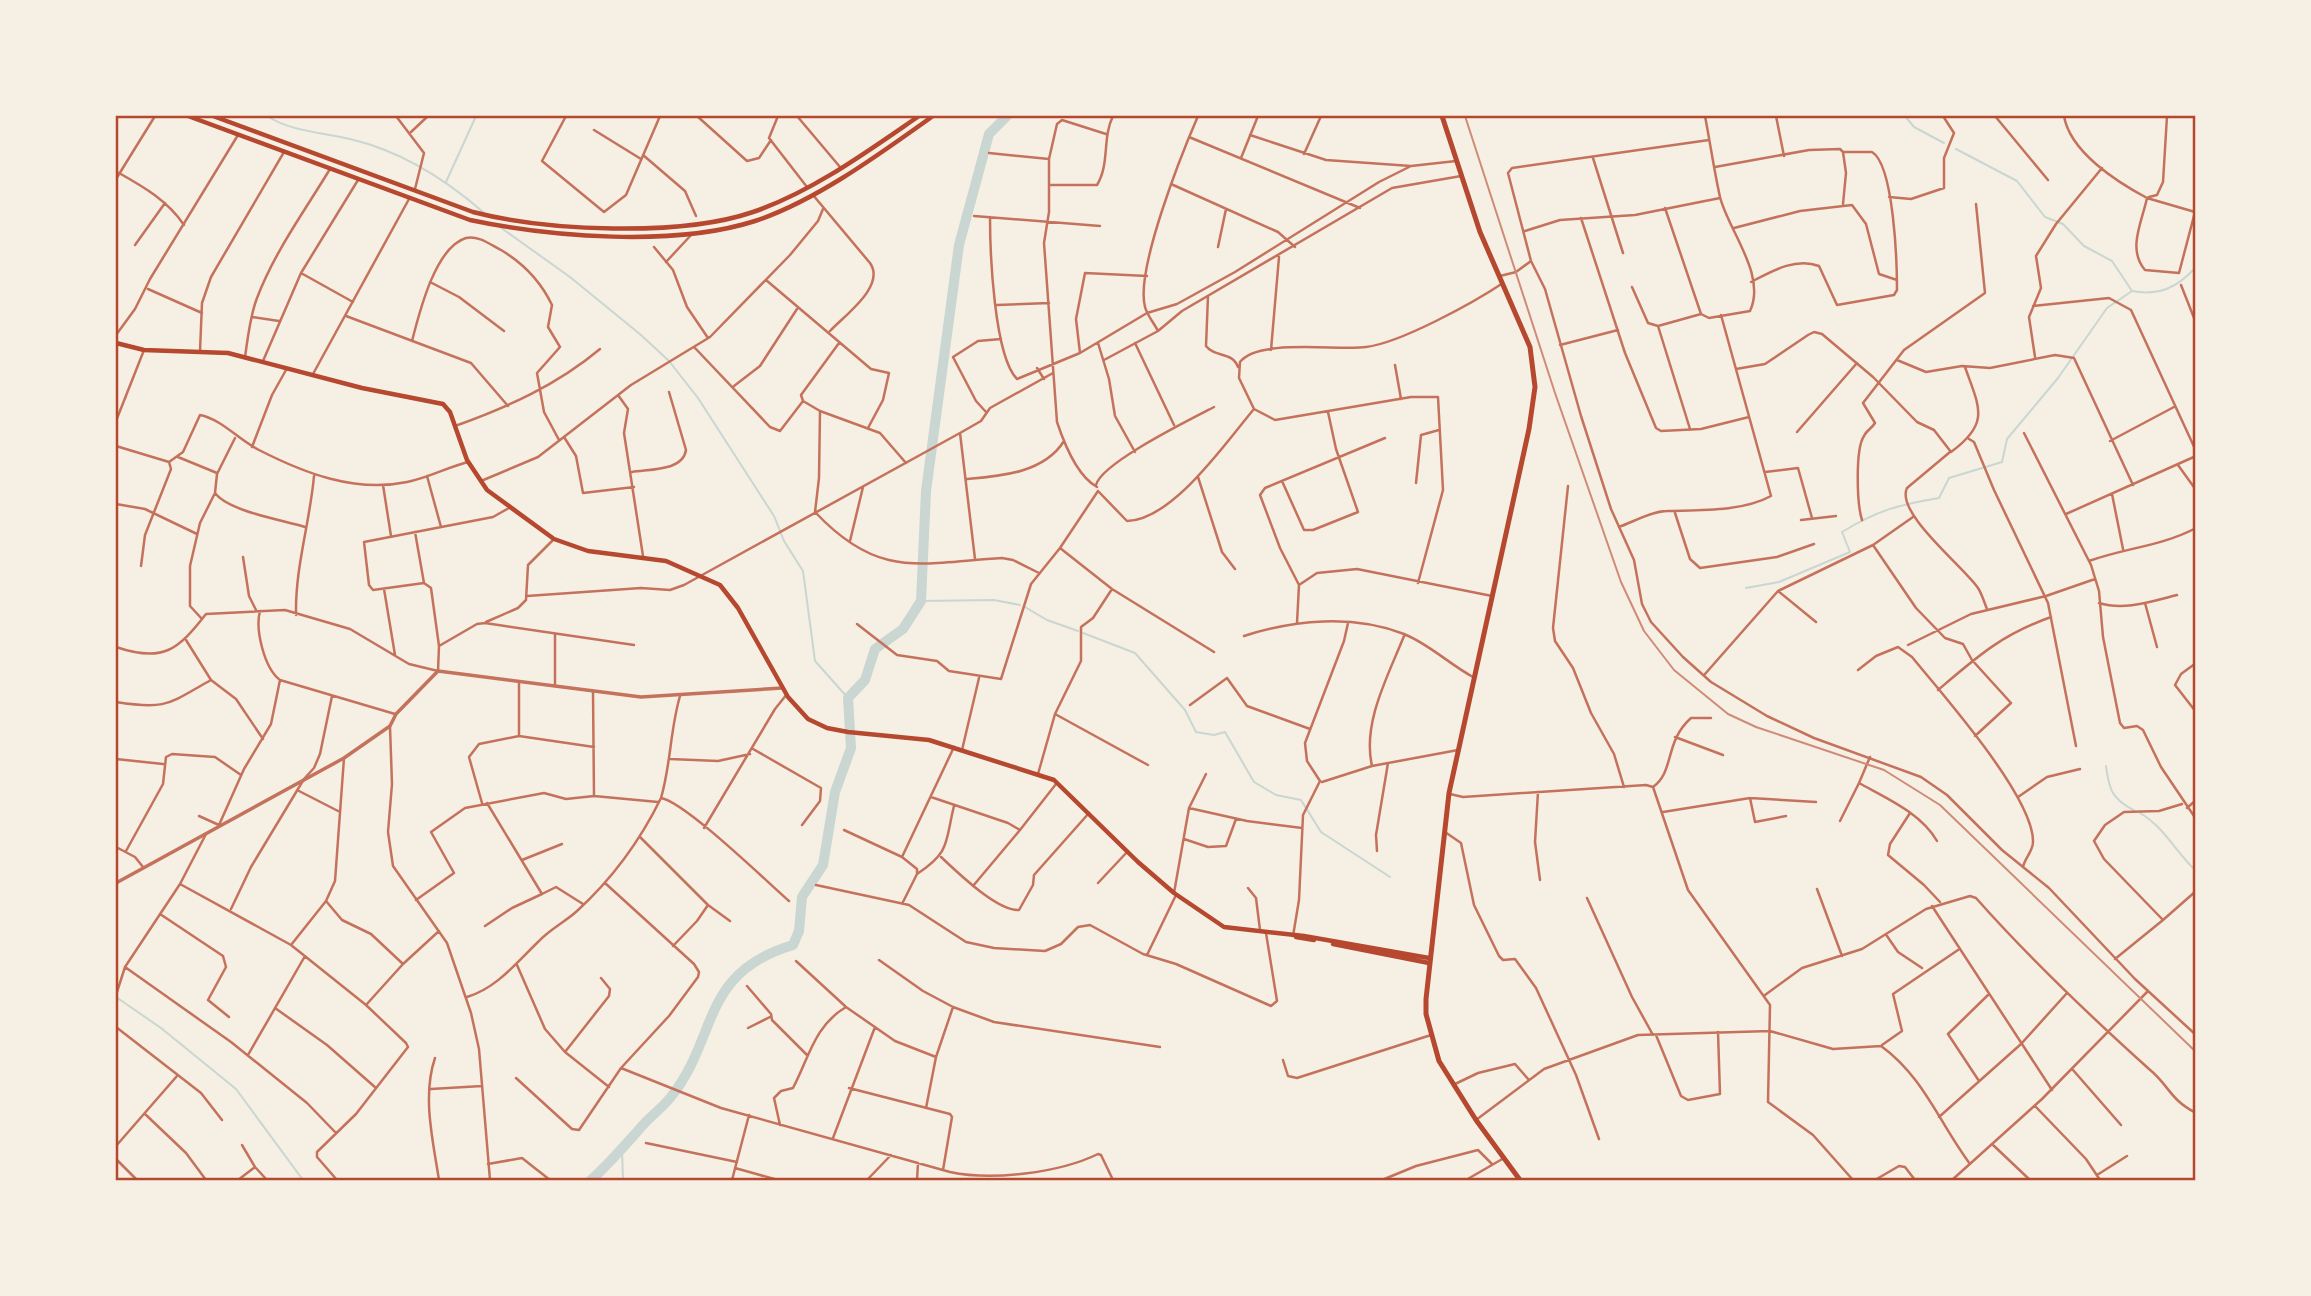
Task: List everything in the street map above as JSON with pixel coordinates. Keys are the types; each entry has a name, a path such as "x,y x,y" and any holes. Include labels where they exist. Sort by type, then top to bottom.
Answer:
{"highway":[{"path":"1442,116 1480,232 1530,347 1535,365 1535,387 1529,429 1449,793 1429,960 1426,1014 1439,1061 1476,1120 1520,1181"}],"main road":[{"path":"188,116 470,220 505,228 641,236 694,232 753,221 812,194 933,116"},
{"path":"213,116 473,212 566,224 651,227 700,224 751,213 807,187 919,116"},
{"path":"342,173 345,165"},
{"path":"470,220 473,212"},
{"path":"116,343 144,350 245,356 312,376 437,401 447,407 468,462 481,481 509,508 554,539 588,551 643,556 705,576 730,597 783,688 808,719 827,728 848,732 929,740 1057,782 1175,894 1224,927 1294,936 1429,960"}],"street":[{"path":"116,179 155,116"},
{"path":"396,116 411,132 424,153 424,163 414,190"},
{"path":"411,132 428,116"},
{"path":"566,116 542,161 599,211 608,211 626,195 660,116"},
{"path":"697,116 747,161 759,158 771,140"},
{"path":"778,116 770,132 771,140 807,187"},
{"path":"797,116 840,167"},
{"path":"1050,185 1097,185 1104,170 1106,134 1113,116"},
{"path":"1158,331 1144,302 1147,276 1171,184 1198,116"},
{"path":"1240,159 1258,116"},
{"path":"1304,155 1321,116"},
{"path":"1632,287 1648,323 1658,326 1701,314 1709,318 1749,311 1753,304 1748,257 1720,198 1705,116"},
{"path":"1776,116 1784,156"},
{"path":"1889,197 1911,199 1944,188 1944,158 1953,130 1943,116"},
{"path":"1995,116 2048,180"},
{"path":"2064,116 2071,134 2102,168 2147,198 2194,212 2179,273 2145,270 2138,262 2136,238 2142,226 2147,198"},
{"path":"2147,198 2157,195 2163,182 2167,116"},
{"path":"1106,134 1062,120 1055,130 1049,159 1045,264 1057,422 1064,441 1083,474 1124,519 1132,521 1174,498 1198,477 1254,410"},
{"path":"593,130 642,157 685,191 696,216"},
{"path":"116,335 238,135"},
{"path":"1250,135 1304,155 1339,161 1411,166 1457,161"},
{"path":"1189,137 1360,208"},
{"path":"1709,139 1512,168 1508,173 1531,261 1545,289 1560,345 1619,527 1634,560 1642,604 1651,622 1704,675 1767,716 1814,738 1871,756 1921,777 1947,795 2023,869 2049,888 2115,959 2196,1035"},
{"path":"1715,167 1824,149 1840,149 1843,152 1866,150 1877,155 1882,163 1889,197 1896,293 1889,298 1837,305 1819,267 1813,264 1786,266 1751,282"},
{"path":"200,353 202,303 211,277 285,152"},
{"path":"1843,152 1846,173 1843,205"},
{"path":"989,153 1049,159"},
{"path":"1593,158 1623,253"},
{"path":"990,218 1001,339 1005,360 1016,379 1037,368 1080,353 1147,313 1177,304 1411,166"},
{"path":"2035,357 2029,317 2041,288 2036,256 2056,224 2102,168"},
{"path":"245,356 252,317 281,245 330,169"},
{"path":"119,173 165,203 184,225"},
{"path":"1104,360 1158,331 1182,311 1400,186 1462,176"},
{"path":"263,361 301,273 358,180"},
{"path":"1171,184 1287,237 1296,247"},
{"path":"812,194 870,263 875,275 865,294 830,331"},
{"path":"1524,231 1581,218 1635,215 1720,198"},
{"path":"312,376 409,199"},
{"path":"135,245 165,203"},
{"path":"1862,520 1857,497 1860,445 1875,423 1863,403 1904,350 1948,316 1983,297 1986,280 1976,204"},
{"path":"1734,228 1800,211 1852,205 1860,211 1879,274 1896,281"},
{"path":"1665,208 1701,314"},
{"path":"481,481 538,457 618,395 708,338 766,280 818,221 823,209"},
{"path":"1218,247 1226,209"},
{"path":"974,216 1100,226"},
{"path":"1581,218 1618,330 1656,428 1661,431 1724,425 1749,417"},
{"path":"666,262 694,232"},
{"path":"412,341 430,282 453,247 467,237 487,242 526,268 552,304 548,327 560,347 538,369 544,412 559,440"},
{"path":"654,247 678,278 687,307 708,338"},
{"path":"1271,350 1279,257"},
{"path":"1500,276 1516,272 1531,261"},
{"path":"301,273 354,302"},
{"path":"1080,353 1076,319 1085,273 1147,276"},
{"path":"766,280 830,331 839,343 871,369 889,374 883,400 869,428"},
{"path":"430,282 459,297 504,331"},
{"path":"1238,368 1248,354 1327,345 1364,348 1398,339 1503,283"},
{"path":"2181,285 2196,323"},
{"path":"147,288 202,313"},
{"path":"1208,296 1206,346 1212,353 1235,360 1244,394 1254,410 1275,420 1401,399 1430,395 1438,397 1443,490 1418,583"},
{"path":"2033,306 2109,298 2131,310 2196,451"},
{"path":"997,305 1049,303"},
{"path":"1177,304 1182,311"},
{"path":"734,386 760,366 798,308"},
{"path":"1619,527 1665,511 1675,513 1769,497 1772,494 1721,315"},
{"path":"346,316 471,363 508,405"},
{"path":"252,317 279,321"},
{"path":"1658,326 1690,429"},
{"path":"1560,345 1618,330"},
{"path":"1736,369 1765,364 1814,332 1880,383 1917,422 1934,430 1951,452"},
{"path":"986,412 976,401 953,357 978,341 1001,339"},
{"path":"694,347 776,430 785,428 803,401 802,391 839,343"},
{"path":"1098,343 1115,416 1135,452"},
{"path":"1135,343 1175,426"},
{"path":"455,426 541,390 568,375 600,349"},
{"path":"116,421 144,350"},
{"path":"1897,360 1919,372 1965,367 1990,368 2035,357 2067,355 2074,358 2110,441 2133,485"},
{"path":"1797,432 1857,363"},
{"path":"1395,365 1401,399"},
{"path":"1965,367 1979,404 1969,439 1906,488 1905,500 1913,517 1979,589 1987,608"},
{"path":"1037,368 1044,379"},
{"path":"252,447 272,396 287,369"},
{"path":"527,596 641,588 670,590 705,576 981,421 986,412 1053,373"},
{"path":"632,472 675,465 685,458 686,450 669,393"},
{"path":"618,395 628,409 624,433 643,556"},
{"path":"803,401 820,411 869,428 888,440 906,464"},
{"path":"858,624 897,655 937,661 949,671 979,678 994,680 1003,677 1023,602 1039,573 1060,548 1097,489 1096,481 1102,474 1175,426 1214,407"},
{"path":"2110,441 2174,407"},
{"path":"815,512 819,478 820,411"},
{"path":"1282,481 1304,530 1354,515 1358,507 1339,457 1328,412"},
{"path":"116,446 169,462 178,457 185,448 200,415 218,423 252,447 314,476 383,485 468,462"},
{"path":"1416,483 1421,435 1439,430"},
{"path":"960,433 975,560"},
{"path":"2024,433 2090,561 2120,723 2124,728 2137,726 2143,730 2185,806 2196,819"},
{"path":"202,619 192,611 189,602 190,566 204,511 215,493 218,474 235,436"},
{"path":"564,437 576,456 583,493 634,487"},
{"path":"1297,623 1299,584 1280,548 1260,498 1265,488 1385,438"},
{"path":"1969,439 1974,442 1994,490 2046,596 2076,746"},
{"path":"967,479 1028,468 1049,459 1064,441"},
{"path":"2066,514 2196,456"},
{"path":"178,457 218,474"},
{"path":"141,566 145,535 171,469 169,462"},
{"path":"2178,465 2196,490"},
{"path":"1765,472 1798,468 1812,518"},
{"path":"426,475 441,527"},
{"path":"296,615 314,476"},
{"path":"1198,477 1222,552 1235,569"},
{"path":"383,485 391,536"},
{"path":"1569,486 1553,628 1555,641 1573,668 1591,713 1614,754 1624,787"},
{"path":"850,541 863,487"},
{"path":"215,493 220,500 236,507 306,527"},
{"path":"2112,494 2123,549"},
{"path":"116,504 154,512 198,534"},
{"path":"489,1181 479,1049 466,998 447,943 398,876 390,850 390,726 396,714 438,671 439,646 433,593 429,584 424,583 384,589 370,588 364,543 494,517 509,508"},
{"path":"815,512 850,541 877,558 895,564 916,566 1013,559 1039,573"},
{"path":"1675,513 1690,559 1700,568 1777,557 1814,544"},
{"path":"1801,520 1836,516"},
{"path":"1704,675 1778,591 1873,545 1913,517"},
{"path":"2090,561 2123,549 2169,542 2196,528"},
{"path":"415,532 424,583"},
{"path":"485,623 522,605 527,596 528,565 554,539"},
{"path":"1873,545 1900,588 1936,630 1947,639 1963,644 1972,660 2011,703 1975,736"},
{"path":"1060,548 1112,589 1214,652"},
{"path":"243,557 249,596 258,610 257,621 268,663 280,680 396,714"},
{"path":"1299,584 1317,573 1357,569 1492,596"},
{"path":"1908,646 1936,630 1987,608 2046,596 2095,579"},
{"path":"384,589 396,657"},
{"path":"1038,774 1055,714 1081,661 1081,627 1093,618 1112,589"},
{"path":"1778,591 1816,622"},
{"path":"2099,603 2116,607 2177,595"},
{"path":"2146,603 2157,647"},
{"path":"116,647 136,653 165,651 186,640 202,619 213,612 275,608 350,629 396,657 438,671 640,698 783,688"},
{"path":"1937,690 2011,632 2051,617"},
{"path":"439,646 477,624 485,623 634,645"},
{"path":"1244,636 1297,623 1348,623 1405,635 1473,677"},
{"path":"1320,781 1304,753 1348,623"},
{"path":"555,634 555,687"},
{"path":"1372,766 1367,746 1374,715 1405,635"},
{"path":"186,640 211,680 236,699 263,739"},
{"path":"1858,670 1876,656 1902,647 1975,736 2018,797 2033,841 2023,869"},
{"path":"2196,663 2181,674 2175,685 2196,712"},
{"path":"962,750 979,678"},
{"path":"1190,705 1227,678 1242,704 1310,729"},
{"path":"116,702 159,707 185,697 211,680"},
{"path":"219,825 241,775 275,713 280,680"},
{"path":"519,683 519,736"},
{"path":"593,692 594,796"},
{"path":"704,828 775,709 787,694"},
{"path":"231,909 251,867 304,779 314,768 320,754 332,696"},
{"path":"466,998 482,993 517,965 539,940 584,905 640,837 660,800 670,759 673,721 680,696"},
{"path":"1055,714 1148,765"},
{"path":"1653,788 1666,775 1675,737 1690,718 1711,718"},
{"path":"116,883 344,758 390,726"},
{"path":"542,894 485,803 470,764 471,752 479,744 519,736 594,747"},
{"path":"1675,737 1723,755"},
{"path":"902,857 954,747"},
{"path":"753,749 821,788 820,801 802,825"},
{"path":"1294,936 1299,900 1303,815 1320,781 1372,766 1458,750"},
{"path":"126,851 163,784 163,764 172,754 215,757 241,775"},
{"path":"670,759 718,761 750,754"},
{"path":"1840,821 1871,756"},
{"path":"291,945 326,901 336,874 344,758"},
{"path":"116,759 163,764"},
{"path":"1377,851 1376,835 1388,763"},
{"path":"2018,797 2048,777 2080,769"},
{"path":"1147,955 1175,894 1189,808 1206,774"},
{"path":"973,886 1057,782"},
{"path":"1859,783 1910,813 1929,829 1937,841"},
{"path":"1449,793 1463,797 1646,785 1653,788 1688,890 1765,995 1770,1006 1768,1102 1812,1135 1853,1181"},
{"path":"299,791 340,812"},
{"path":"1538,792 1535,842 1540,880"},
{"path":"416,900 454,873 432,829 458,812 485,803 544,793 566,799 594,796 673,803 789,901"},
{"path":"931,797 1007,822 1020,830"},
{"path":"1663,812 1750,798 1816,802"},
{"path":"1750,798 1755,822 1786,816"},
{"path":"2163,920 2104,859 2094,841 2105,825 2124,812 2159,811 2174,804 2185,806 2196,800"},
{"path":"917,874 941,857 947,843 954,806"},
{"path":"1189,808 1303,828"},
{"path":"941,857 973,886 1012,911 1019,910 1033,885 1034,875 1089,813"},
{"path":"1910,813 1890,844 1888,855 1941,902"},
{"path":"199,816 219,825"},
{"path":"1184,839 1209,847 1226,846 1236,818"},
{"path":"844,830 902,857 918,869 901,904"},
{"path":"116,995 125,967 180,884 207,831"},
{"path":"1445,832 1461,843 1472,899 1489,938 1503,960 1515,959 1533,981 1576,1074 1600,1139"},
{"path":"640,837 708,905 730,921"},
{"path":"522,860 562,844"},
{"path":"116,847 126,851 144,867"},
{"path":"1098,883 1128,851"},
{"path":"516,1078 572,1129 583,1128 621,1068 676,1008 698,977 699,972 694,964 604,882"},
{"path":"180,884 231,909 291,945 366,1005 408,1047 337,1134 316,1154 337,1181"},
{"path":"816,885 901,904 975,945 1045,951 1061,944 1078,926 1090,925 1147,955 1271,1006 1277,1001 1256,898 1248,888"},
{"path":"485,926 512,908 556,887 584,905"},
{"path":"1817,889 1842,956"},
{"path":"2115,959 2196,891"},
{"path":"1765,995 1802,968 1842,956 1887,936 1932,906 1963,896 1976,898 2067,993 2156,1075 2171,1097 2196,1112"},
{"path":"1587,898 1632,997 1655,1035 1681,1096 1688,1100 1720,1094 1718,1032"},
{"path":"326,901 342,920 371,934 402,964"},
{"path":"673,946 708,905"},
{"path":"1932,906 1958,950 2052,1090"},
{"path":"160,914 209,944 224,958 226,967 208,1000 229,1017"},
{"path":"366,1005 402,964 439,931"},
{"path":"1887,936 1898,952 1922,968"},
{"path":"1476,1120 1544,1069 1638,1035 1770,1031 1833,1049 1881,1046 1902,1031 1893,993 1958,950"},
{"path":"248,1055 305,956"},
{"path":"879,960 904,980 953,1007 994,1022 1160,1046"},
{"path":"796,961 846,1007 895,1041 936,1057"},
{"path":"517,965 545,1029 565,1052 609,1087"},
{"path":"125,967 186,1008 248,1055 307,1102 337,1134"},
{"path":"565,1052 609,996 610,989 601,978"},
{"path":"747,986 769,1011 770,1017 807,1055"},
{"path":"1953,1180 2073,1070 2148,991"},
{"path":"1939,1117 2021,1044 2067,993"},
{"path":"1979,1081 1948,1034 1989,995"},
{"path":"780,1125 774,1098 781,1091 793,1088 807,1055 823,1028 846,1007"},
{"path":"926,1108 936,1057 953,1007"},
{"path":"275,1008 327,1045 376,1088"},
{"path":"748,1028 770,1017"},
{"path":"116,1027 210,1101 222,1120"},
{"path":"832,1138 849,1088 875,1027"},
{"path":"1283,1060 1288,1076 1297,1078 1431,1035"},
{"path":"1881,1046 1906,1067 1947,1133 1970,1164"},
{"path":"435,1058 430,1072 432,1128 439,1181"},
{"path":"1453,1085 1478,1073 1515,1064 1529,1080"},
{"path":"621,1068 662,1086 780,1125 943,1170 988,1177 1052,1168 1098,1154 1101,1155 1113,1181"},
{"path":"2073,1070 2121,1125"},
{"path":"116,1146 177,1076"},
{"path":"431,1089 482,1086"},
{"path":"849,1088 941,1110 953,1117 943,1170"},
{"path":"2035,1106 2086,1159 2100,1181"},
{"path":"145,1114 186,1153 206,1181"},
{"path":"732,1181 749,1115"},
{"path":"646,1143 709,1159 737,1162"},
{"path":"1992,1144 2029,1181"},
{"path":"242,1145 267,1181"},
{"path":"1382,1181 1416,1166 1478,1150 1492,1164"},
{"path":"867,1181 891,1155"},
{"path":"2096,1175 2126,1156"},
{"path":"488,1164 522,1158 550,1181"},
{"path":"1465,1181 1504,1158"},
{"path":"116,1160 137,1181"},
{"path":"917,1181 918,1163"},
{"path":"1875,1181 1899,1166 1906,1167 1915,1181"},
{"path":"238,1181 255,1167"},
{"path":"735,1168 778,1181"}],"waterway":[{"path":"267,116 307,131 369,144 404,158 437,177 483,212"},
{"path":"446,182 476,116"},
{"path":"591,1180 670,1098 697,1053 726,990 741,972 763,957 793,945 799,931 802,897 823,865 835,792 851,748 848,698 865,680 875,649 903,629 921,601 926,491 959,245 989,134 1007,116"},
{"path":"1905,116 1914,127 1944,143"},
{"path":"1956,149 2017,181 2045,217 2063,224 2084,246 2112,261 2132,291 2167,289 2196,267"},
{"path":"500,227 570,277 641,335 669,361 698,398 774,516 784,541 803,571 815,661 848,698"},
{"path":"1746,588 1779,582 1850,552 1842,532 1889,509 1939,498 1949,478 2002,462 2007,439 2058,378 2107,308 2132,291"},
{"path":"921,601 994,600 1020,605"},
{"path":"1025,607 1047,620 1078,631"},
{"path":"1083,633 1135,653 1185,710 1196,732 1214,735 1225,732 1254,782 1276,795 1301,800 1321,832 1390,877"},
{"path":"2106,766 2113,793 2135,811"},
{"path":"2140,813 2163,832 2196,871"},
{"path":"116,997 161,1028 236,1089 303,1180"},
{"path":"622,1150 623,1180"}],"railway":[{"path":"1465,116 1555,393 1621,582 1644,631 1674,670 1728,714 1756,727 1884,770 1940,805 2196,1052"}]}
